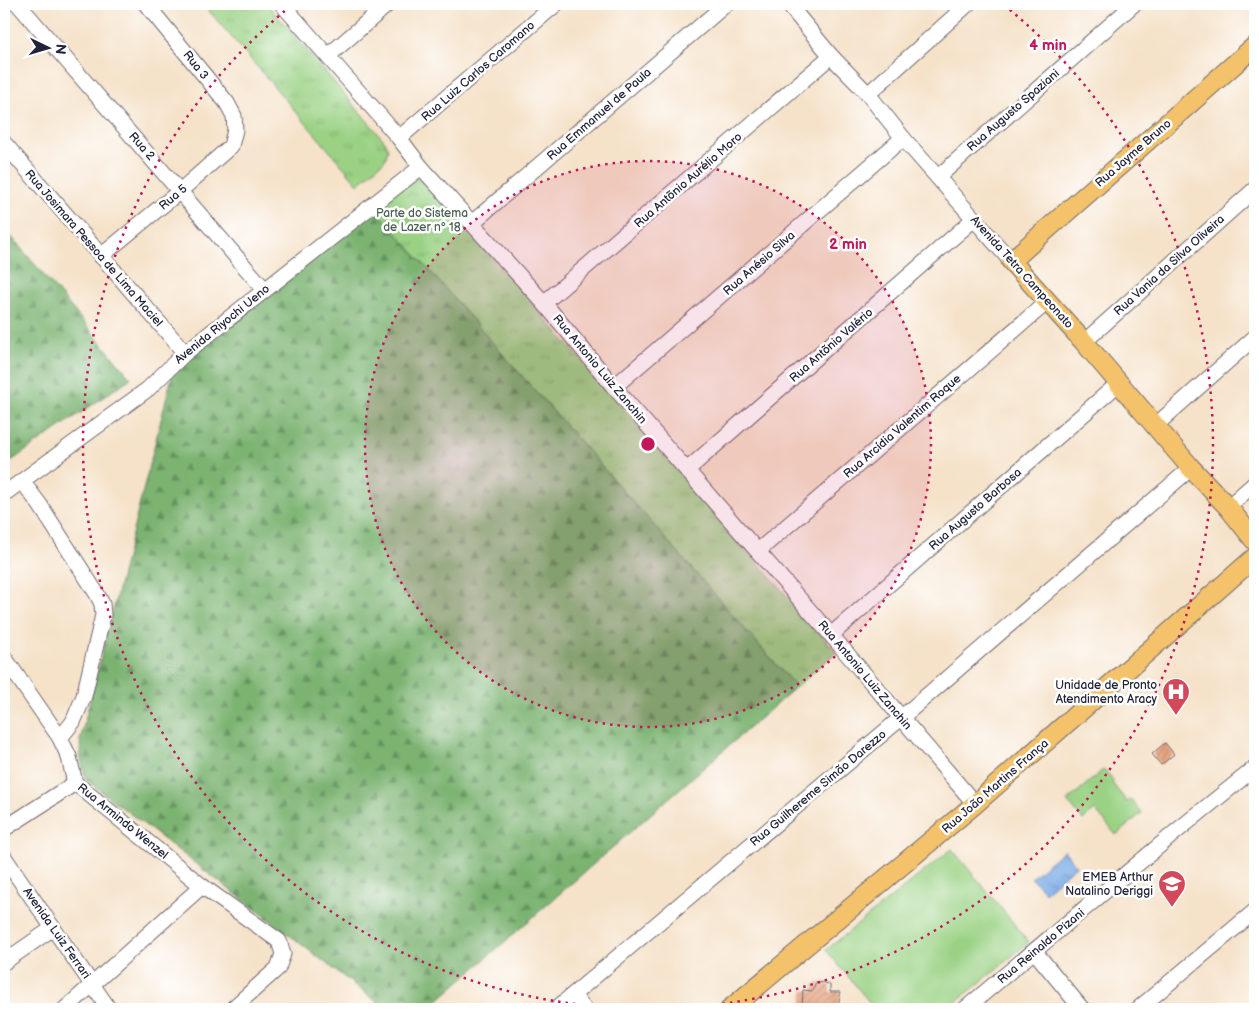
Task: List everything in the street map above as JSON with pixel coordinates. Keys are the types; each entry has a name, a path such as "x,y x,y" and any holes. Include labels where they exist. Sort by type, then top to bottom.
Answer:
{"main road":[{"name":"Rua Jayme Bruno","path":"1011,260 1255,46"},
{"name":"Avenida Tetra Campeonato","path":"1011,260 1156,425 1191,468 1228,507 1255,541"},
{"name":"Rua João Martins França","path":"730,1009 975,804 1255,557"}],"street":[{"name":"Rua 2","path":"18,4 264,290"},
{"name":"Rua 3","path":"146,4 227,103 234,116 235,130"},
{"name":"Rua Antonio Luiz Zanchin","path":"282,4 399,138 421,167 544,303 614,387 758,550 975,804"},
{"path":"328,56 388,4"},
{"name":"Rua Luiz Carlos Caromano","path":"399,138 556,4"},
{"name":"Rua Emmanuel de Paula","path":"472,223 726,4"},
{"path":"868,94 968,4"},
{"name":"Rua Augusto Spaziani","path":"938,177 1134,4"},
{"name":"Avenida Tetra Campeonato","path":"797,7 831,56 868,94 902,138 1011,260"},
{"name":"Rua Antõnio Aurélio Moro","path":"544,303 831,56"},
{"name":"Rua 5","path":"101,256 180,191 230,146 235,130"},
{"name":"Rua Anésio Silva","path":"614,387 902,138"},
{"name":"Rua Josimara Pessoa de Lima Maciel","path":"4,144 185,353"},
{"name":"Avenida Riyochi Ueno","path":"4,494 148,389 185,353 421,167"},
{"name":"Rua Vania da Silva Oliveira","path":"1084,342 1255,189"},
{"name":"Rua Antõnio Valério","path":"687,470 974,219"},
{"name":"Rua Arcídia Valentim Roque","path":"758,550 1047,302"},
{"path":"1156,425 1255,337"},
{"name":"Rua Augusto Barbosa","path":"831,635 1119,383"},
{"name":"Rua Guilhereme Simão Darezzo","path":"556,1009 901,718 1191,468"},
{"path":"22,481 40,505 98,594 103,609 79,711 60,738"},
{"path":"1228,507 1255,483"},
{"name":"Rua Armindo Wenzel","path":"4,657 60,738 69,757 75,783 202,886 279,941 282,958 278,968 232,1009"},
{"name":"Rua Reinaldo Pizani","path":"965,1009 1178,830 1255,768"},
{"path":"4,829 75,783"},
{"name":"Avenida Luiz Ferrari","path":"4,857 109,1009"},
{"path":"65,1009 202,886"},
{"path":"1138,1009 1255,911"},
{"path":"4,962 53,928"},
{"path":"1035,952 1082,1009"},
{"path":"573,995 584,1009"}],"green space":[{"name":"Parte do Sistema de Lazer nº 18","path":"203,4 267,4 383,139 388,149 385,160 358,184"},
{"name":"Parte do Sistema de Lazer nº 18","path":"408,177 427,183 836,652 796,687 375,209"},
{"path":"375,209 796,687 428,1009 386,1009 86,780 81,760 80,740 173,372"},
{"path":"4,228 131,378 4,466"},
{"path":"1104,769 1127,802 1131,799 1142,813 1116,835 1095,810 1083,820 1067,801"},
{"path":"952,849 1029,942 948,1009 875,1009 826,950"}],"water":[{"path":"1064,850 1076,866 1045,892 1031,878"}],"building":[{"path":"1165,743 1174,754 1161,765 1152,754"},
{"path":"823,982 830,985 830,992 840,992 838,1009 802,1009 803,990 813,991 815,984"}],"place":[{"name":"Unidade de Pronto Atendimento Aracy","path":"1176,716"},
{"name":"EMEB Arthur Natalino Deriggi","path":"1172,908"}]}
